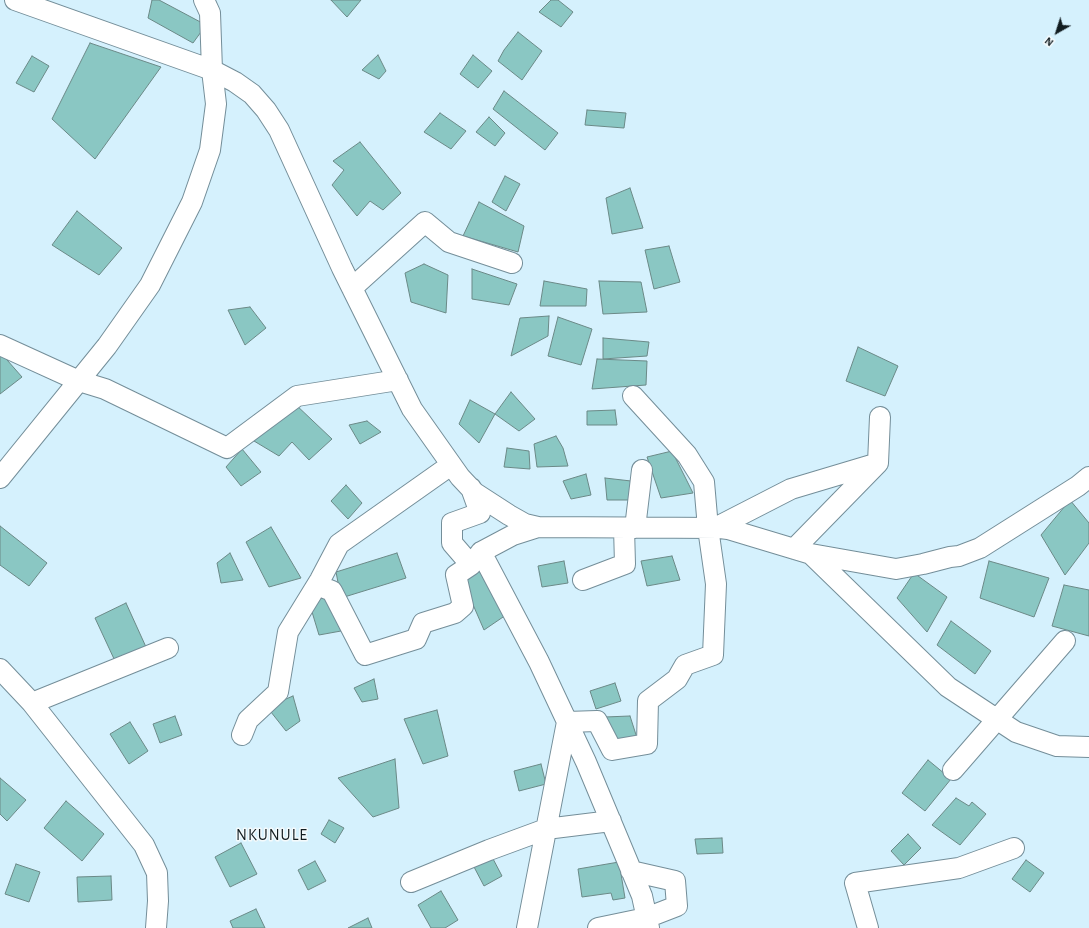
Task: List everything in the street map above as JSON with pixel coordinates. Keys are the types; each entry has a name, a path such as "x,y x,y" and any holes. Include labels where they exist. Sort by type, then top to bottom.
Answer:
{"street":[{"path":"15,0 212,70 235,82 246,90 266,110 279,130 352,288 412,409 451,465 475,493 525,524 538,527 711,528 728,530 803,551 896,568 959,556 980,548 1078,486 1089,477"},
{"path":"0,478 107,346 150,285 192,202 210,150 216,104 212,70 210,13 204,0"},
{"path":"352,288 425,222 449,242 512,263"},
{"path":"0,345 79,381 105,389 227,448 297,396 398,380"},
{"path":"567,722 597,721 612,750 647,744 648,701 676,679 685,665 714,655 716,584 711,528 704,482 687,455 633,396"},
{"path":"803,551 878,463 880,417"},
{"path":"711,528 791,489 878,463"},
{"path":"242,735 248,720 278,692 288,632 317,585 338,544 451,465"},
{"path":"582,580 626,564 629,528 642,470"},
{"path":"471,488 480,513 452,523 452,543 476,558 539,662 586,762 611,821 642,896 648,923"},
{"path":"317,585 332,591 365,655 416,639 423,623 455,614 463,606 456,575 476,558 513,535 538,527"},
{"path":"803,551 948,687 1016,732 1057,746 1089,747"},
{"path":"953,770 1065,640"},
{"path":"32,704 168,648"},
{"path":"0,670 32,704 144,845 157,873 158,901 156,928"},
{"path":"527,928 567,722"},
{"path":"411,882 489,850 546,829 611,821"},
{"path":"868,928 855,883 959,868 1014,848"},
{"path":"598,928 648,923 677,906 675,881 631,871"}],"building":[{"path":"152,0 159,0 206,25 193,43 148,18"},
{"path":"331,0 361,0 347,17"},
{"path":"551,0 558,0 573,12 561,27 539,12"},
{"path":"518,32 542,51 522,80 498,61 504,50"},
{"path":"90,43 161,67 95,159 52,119"},
{"path":"378,55 386,71 379,79 362,70"},
{"path":"473,55 492,71 478,88 460,74"},
{"path":"32,56 49,66 34,92 16,83"},
{"path":"504,91 558,133 545,150 493,109"},
{"path":"587,110 626,113 624,128 585,125"},
{"path":"440,113 466,131 451,149 424,132"},
{"path":"489,117 505,133 495,146 476,132"},
{"path":"360,142 401,193 383,210 370,201 357,216 332,185 344,170 333,161"},
{"path":"505,176 520,184 506,211 492,202"},
{"path":"630,188 643,228 612,234 606,198"},
{"path":"479,202 524,226 518,252 463,236"},
{"path":"77,211 122,248 99,275 52,245"},
{"path":"669,246 680,282 654,289 645,250"},
{"path":"424,264 448,275 446,313 411,302 405,273"},
{"path":"472,269 517,284 509,305 472,299"},
{"path":"544,281 587,289 586,306 540,306"},
{"path":"599,281 641,282 647,312 603,314"},
{"path":"250,307 266,328 245,345 228,310"},
{"path":"549,316 548,336 511,356 520,318"},
{"path":"558,317 592,329 581,365 548,356"},
{"path":"603,338 649,342 647,356 603,359"},
{"path":"858,347 898,366 885,396 846,381"},
{"path":"0,352 22,377 0,394"},
{"path":"597,359 647,361 646,385 592,389"},
{"path":"511,392 535,419 519,431 495,414"},
{"path":"470,400 495,414 479,443 459,424"},
{"path":"294,403 332,439 309,460 292,442 279,456 254,441"},
{"path":"615,410 617,425 587,425 587,411"},
{"path":"367,421 381,432 360,444 349,425"},
{"path":"556,436 563,448 568,466 537,467 534,444"},
{"path":"507,448 529,451 530,469 504,467"},
{"path":"242,449 261,472 241,486 226,467"},
{"path":"672,451 693,493 661,498 647,457"},
{"path":"586,474 591,495 571,499 563,481"},
{"path":"605,478 631,481 636,500 607,500"},
{"path":"346,485 362,503 348,519 331,501"},
{"path":"1070,500 1089,523 1089,543 1065,575 1041,535"},
{"path":"0,526 47,563 29,586 0,565"},
{"path":"271,527 301,578 269,587 246,542"},
{"path":"230,553 243,580 221,583 217,563"},
{"path":"397,553 406,578 341,598 336,572"},
{"path":"672,556 680,580 647,586 641,561"},
{"path":"564,561 568,583 542,587 538,566"},
{"path":"989,561 1049,578 1034,617 980,598"},
{"path":"481,569 506,615 484,630 461,577"},
{"path":"914,573 947,597 927,632 897,598"},
{"path":"1064,585 1089,590 1089,636 1052,626"},
{"path":"329,596 341,631 319,635 309,602"},
{"path":"126,603 146,647 115,661 95,618"},
{"path":"951,621 991,651 975,674 937,645"},
{"path":"374,679 378,699 362,702 354,688"},
{"path":"615,683 621,701 596,709 590,691"},
{"path":"293,696 300,721 286,731 267,707"},
{"path":"437,710 448,756 423,764 404,719"},
{"path":"175,716 182,735 160,743 153,724"},
{"path":"630,716 638,741 613,743 605,717"},
{"path":"130,722 148,751 129,764 110,734"},
{"path":"395,759 399,808 373,817 338,778"},
{"path":"928,760 951,779 925,811 902,793"},
{"path":"541,764 546,784 519,791 514,771"},
{"path":"0,778 26,800 7,821 0,814"},
{"path":"956,798 969,806 972,802 986,814 960,845 932,825"},
{"path":"66,801 104,834 82,861 44,828"},
{"path":"329,820 344,828 335,843 321,834"},
{"path":"908,834 921,848 904,865 891,851"},
{"path":"722,838 723,853 697,854 695,839"},
{"path":"241,843 257,874 230,887 215,857"},
{"path":"491,855 502,876 484,886 473,865"},
{"path":"1026,860 1044,873 1030,892 1012,879"},
{"path":"315,861 326,881 308,890 298,870"},
{"path":"619,862 625,898 613,900 611,893 582,897 578,869"},
{"path":"16,864 40,872 29,902 5,894"},
{"path":"111,876 112,900 78,902 77,877"},
{"path":"441,891 458,920 445,928 431,928 418,905"},
{"path":"256,909 265,928 233,928 230,921"},
{"path":"368,918 372,928 348,928"}],"district":[{"name":"NKUNULE","path":"272,835"}]}
